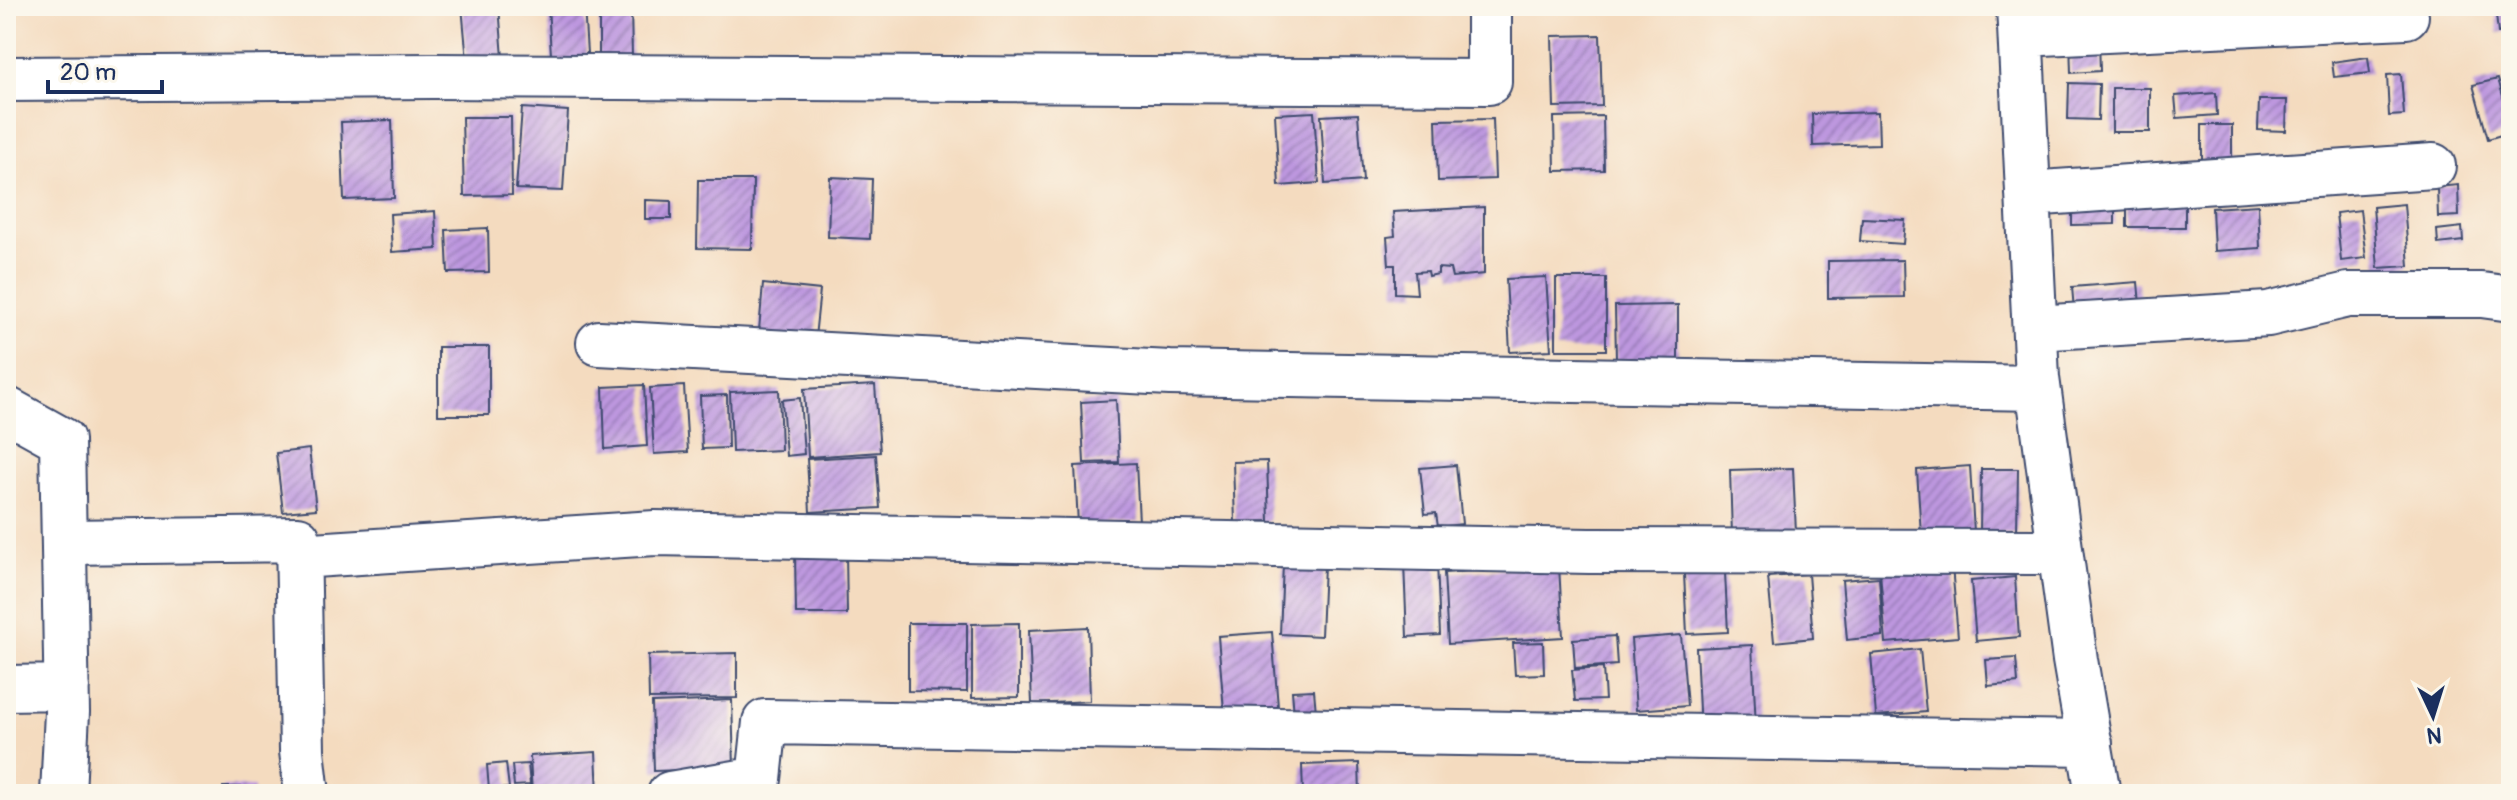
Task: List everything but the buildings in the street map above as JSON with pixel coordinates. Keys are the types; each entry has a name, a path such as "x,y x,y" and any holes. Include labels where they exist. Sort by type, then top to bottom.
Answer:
{"street":[{"path":"6,79 433,76 1489,82 1489,6"},
{"path":"2098,794 2075,660 2038,388 2020,20 2406,16"},
{"path":"2028,194 2433,166"},
{"path":"2035,328 2268,314 2348,295 2482,295 2511,299"},
{"path":"599,343 1170,373 2038,388"},
{"path":"6,409 62,440 67,687 63,794"},
{"path":"298,556 655,533 1589,551 2060,552"},
{"path":"64,542 298,539 302,751 307,794"},
{"path":"6,688 67,687"},
{"path":"670,794 759,779 765,722 2090,743"}]}
